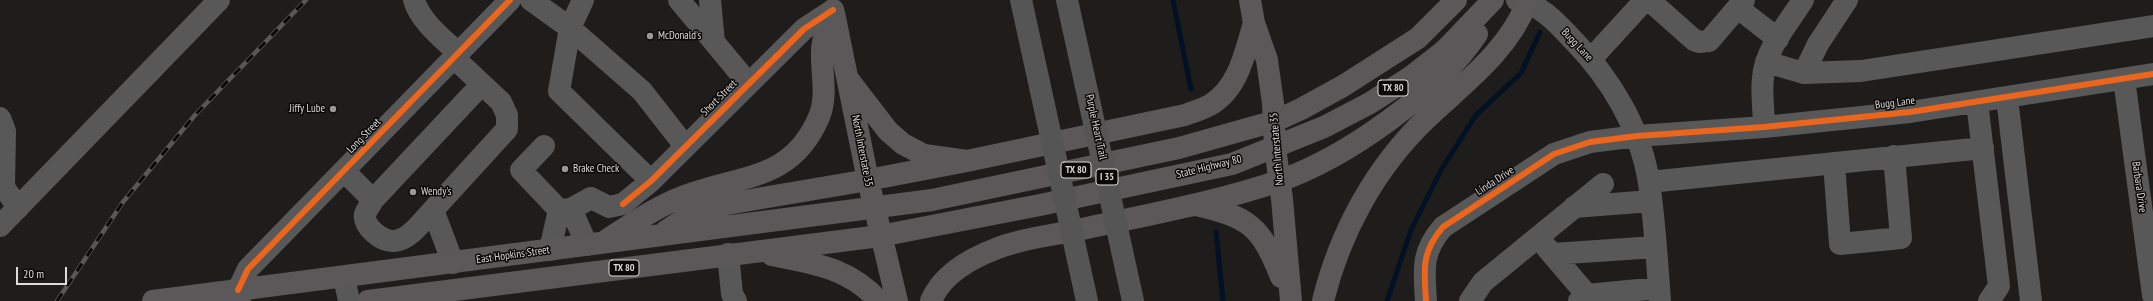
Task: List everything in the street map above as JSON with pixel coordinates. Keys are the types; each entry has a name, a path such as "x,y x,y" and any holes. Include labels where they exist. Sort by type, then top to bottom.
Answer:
{"highway":[{"path":"1021,0 1087,301"},
{"name":"Purple Heart Trail","path":"1067,0 1089,92 1133,301"}],"main road":[{"name":"North Interstate 35","path":"1250,0 1254,23 1267,60 1275,121 1275,147 1280,181 1291,301"},
{"name":"TX 80","path":"874,207 932,200 1179,148 1275,121 1343,86 1418,38 1456,0"},
{"path":"931,301 936,289 960,266 998,247 1195,204 1280,181 1341,152 1375,131 1449,68 1469,46 1485,21 1494,0"},
{"name":"State Highway 80","path":"880,236 1040,205 1232,164 1324,127 1370,103 1412,76 1444,50 1494,0"},
{"path":"1323,301 1340,246 1357,209 1388,162 1426,119 1480,70 1498,50 1524,1"},
{"name":"North Interstate 35","path":"832,5 880,236 897,301"},
{"path":"594,244 648,214 681,198 714,185 767,173 791,159 806,139 820,116 824,87 822,49 832,5"},
{"path":"441,292 486,272 597,258 660,235 689,216 727,204 868,180 967,161 1185,115 1211,105 1230,86 1240,70 1254,23"},
{"path":"848,79 888,130 903,144 924,155 967,161"},
{"path":"1195,204 1228,212 1252,226 1270,248 1291,301"},
{"name":"East Hopkins Street","path":"153,301 239,296 344,277 874,207"},
{"name":"TX 80","path":"368,301 728,254 880,236"},
{"path":"755,251 829,267 850,277 871,292 879,301"}],"street":[{"path":"0,226 219,0"},
{"path":"414,0 416,6 431,27 481,85 501,102 508,114 507,129 410,234 395,241 386,240 377,235 366,223 365,214 373,200 481,85"},
{"name":"Long Street","path":"239,296 248,269 510,0"},
{"path":"531,0 570,28 642,91 685,146"},
{"path":"583,0 570,28 559,91 651,181"},
{"path":"679,0 748,83"},
{"path":"710,0 714,42"},
{"path":"1591,59 1645,0"},
{"path":"1649,0 1699,42 1709,41 1741,4 1778,39"},
{"path":"1764,127 1763,79 1766,62 1778,39 1803,0"},
{"path":"1804,73 1818,44 1847,0"},
{"name":"Bugg Lane","path":"1524,1 1554,21 1591,59 1618,98 1637,136 1764,127 1977,102 2153,74"},
{"name":"Short Street","path":"565,210 591,198 609,206 623,204 651,181 748,83 804,29 832,5"},
{"path":"1766,62 1804,73 1861,71 2153,26"},
{"name":"Barbara Drive","path":"2124,79 2153,295"},
{"path":"2007,98 2031,301"},
{"path":"1977,102 1999,286 1989,301"},
{"path":"0,118 5,131 4,187 18,208"},
{"path":"1538,237 1553,254 1583,298 1660,294 1650,192 1637,136"},
{"name":"Linda Drive","path":"1426,301 1424,270 1426,256 1433,239 1443,227 1554,154 1590,142 1637,136"},
{"path":"544,146 521,170 565,210 594,244"},
{"path":"1574,207 1650,192 1834,163 1983,148"},
{"path":"1834,163 1840,244 1901,238 1894,156"},
{"path":"344,171 373,200"},
{"path":"1470,301 1483,282 1604,184"},
{"path":"433,210 453,263"},
{"path":"550,250 565,210"},
{"path":"1553,254 1655,247"},
{"path":"728,254 732,294 736,301"},
{"path":"344,277 349,301"}],"waterway":[{"path":"1173,0 1191,89"},
{"path":"1387,301 1411,230 1441,170 1476,115 1521,73 1540,32"},
{"path":"1216,232 1223,301"}],"railway":[{"path":"57,301 123,202 195,115 306,0"}],"cycle path":[{"path":"238,290 248,269 510,0"},
{"path":"623,204 651,181 804,29 833,10"},
{"path":"1426,301 1425,271 1427,253 1436,236 1443,227 1554,154 1590,142 1637,136 1764,127 1910,112 2153,74"}],"place":[{"name":"McDonald's","path":"650,36"},
{"name":"Jiffy Lube","path":"333,109"},
{"name":"Brake Check","path":"565,169"},
{"name":"Wendy's","path":"413,192"}]}
